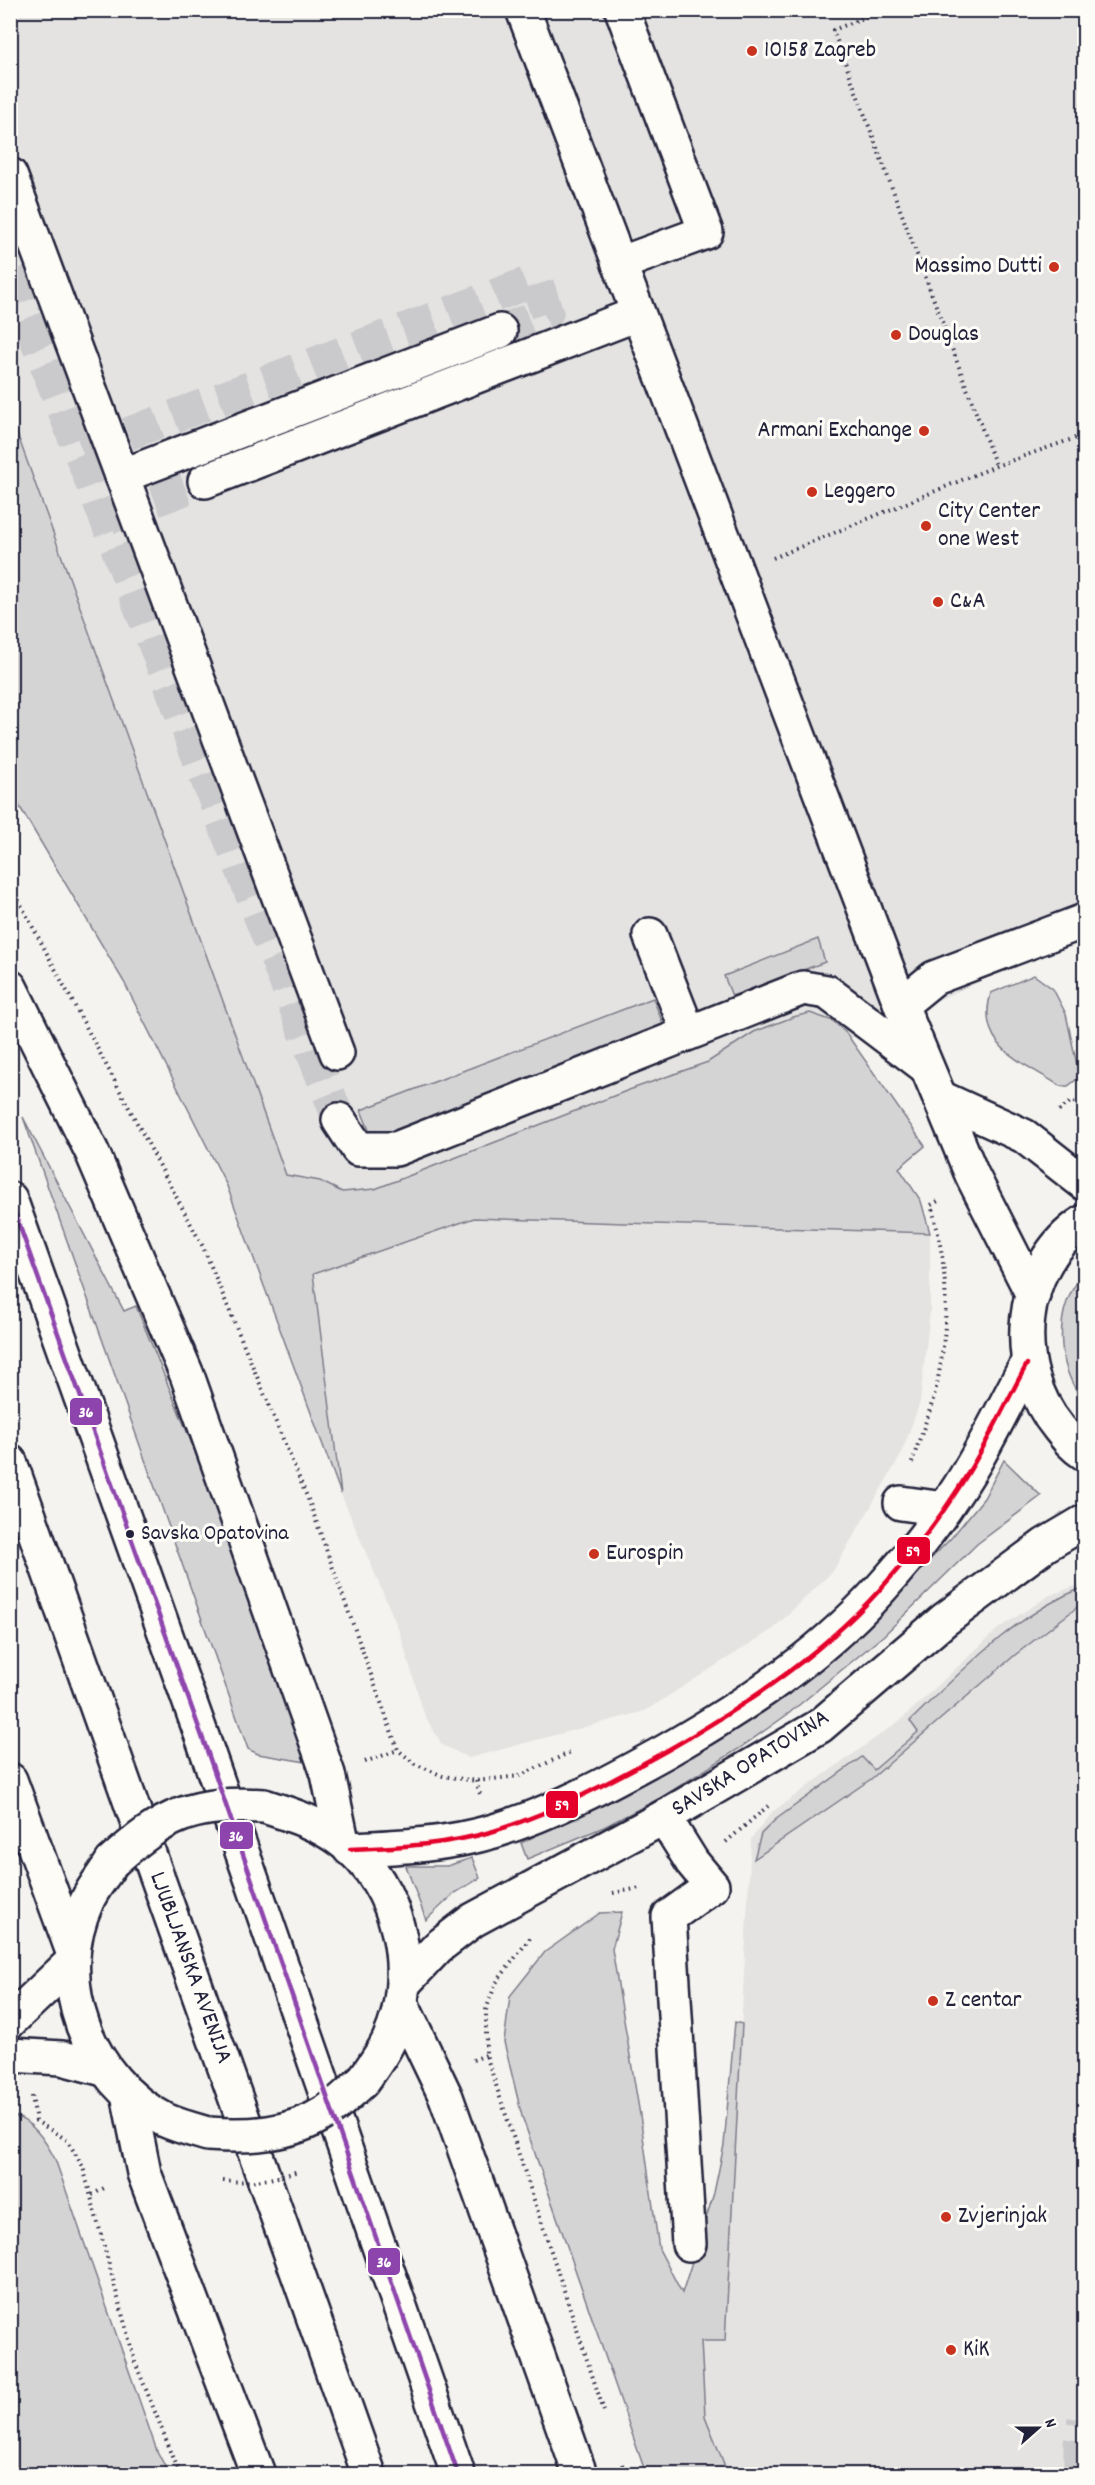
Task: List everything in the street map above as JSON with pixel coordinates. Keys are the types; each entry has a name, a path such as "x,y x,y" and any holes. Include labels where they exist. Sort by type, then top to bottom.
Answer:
{"main road":[{"path":"523,10 901,1005 972,1175 1033,1295"},
{"path":"619,264 706,232 622,10"},
{"path":"10,176 337,1053"},
{"path":"205,482 637,314"},
{"path":"122,476 500,331"},
{"path":"901,1005 934,978 1084,921"},
{"path":"650,935 688,1032"},
{"path":"10,987 92,1152 187,1376 328,1774 346,1845"},
{"path":"339,1120 358,1149 396,1149 803,988 827,992 927,1068"},
{"path":"941,1098 1024,1136 1084,1183"},
{"path":"10,1199 204,1742 458,2475"},
{"path":"1084,1222 1071,1230 1041,1269 1026,1315 1028,1365 1044,1410 1076,1448 1084,1454"},
{"path":"346,1845 406,1847 492,1831 592,1793 734,1711 829,1640 890,1578 954,1496 1028,1365"},
{"name":"LJUBLJANSKA AVENIJA","path":"10,1462 369,2475"},
{"path":"901,1503 944,1509"},
{"name":"SAVSKA OPATOVINA","path":"402,1993 438,1947 473,1920 664,1817 820,1726 944,1620 1044,1545 1084,1522"},
{"path":"10,1780 72,1957"},
{"path":"221,1806 264,1806 306,1819 346,1845 369,1869 385,1894 396,1920 402,1950 402,1993 390,2038 362,2082 326,2112 293,2128 247,2137 208,2134 165,2120 128,2094 104,2069 86,2037 73,1989 72,1957 87,1901 112,1862 143,1834 171,1819 200,1808 221,1806"},
{"path":"664,1817 692,1862 712,1886 669,1917 689,2244"},
{"path":"10,2021 72,1957"},
{"path":"402,1993 446,2097 580,2475"},
{"path":"10,2055 62,2058 104,2069"},
{"path":"128,2094 144,2174 258,2475"}],"path":[{"path":"884,10 833,30 996,466"},
{"path":"771,559 996,466 1084,435"},
{"path":"10,884 203,1247 310,1504 398,1750 416,1764 443,1776 476,1780 519,1776 580,1748"},
{"path":"1061,1110 1070,1102 1084,1104"},
{"path":"901,1503 936,1390 946,1333 947,1291 941,1241 931,1205 941,1199"},
{"path":"386,1755 398,1750"},
{"path":"607,1894 644,1888"},
{"path":"535,1935 527,1941 496,1983 486,2010 486,2055 606,2418"},
{"path":"472,2061 486,2055"},
{"path":"31,2093 36,2121 67,2140 83,2167 135,2362 180,2475"},
{"path":"91,2195 113,2184"},
{"path":"621,2463 625,2475"}],"shaded area":[{"path":"11,11 1084,11 1084,936 322,1270 474,1218 930,1233 930,1311 920,1402 901,1455 833,1571 773,1629 645,1711 469,1758 442,1745 424,1714 400,1633 341,1494 313,1274 286,1175 11,414"},
{"path":"10,414 286,1175 320,1181 342,1192 375,1189 629,1090 708,1062 754,1032 810,1013 833,1021 846,1033 925,1146 899,1168 921,1201 930,1233 474,1218 313,1274 341,1494 227,1186 124,982 11,792"},
{"path":"818,939 825,962 732,996 724,976"},
{"path":"1034,975 1053,989 1066,1014 1078,1070 1077,1079 1068,1086 1060,1086 1017,1060 996,1040 990,1027 988,1011 991,993"},
{"path":"653,998 666,1032 375,1145 361,1110"},
{"path":"23,1117 124,1311 136,1306 211,1491 306,1762 258,1754 248,1749"},
{"path":"1084,1273 1084,1402 1068,1371 1063,1355 1062,1338 1067,1304"},
{"path":"1004,1460 1041,1496 977,1544 883,1636 788,1714 740,1748 662,1797 604,1827 527,1859 521,1843 637,1785 896,1595 952,1537 984,1498"},
{"name":"Z centar","path":"1084,1583 1084,2474 728,2474 705,2416 701,2340 725,2341 751,1839 772,1812 902,1719 999,1628 1050,1595"},
{"path":"1084,1587 1084,1602 1015,1655 871,1779 754,1859 761,1834 775,1820 862,1757 874,1770 918,1732 910,1721 970,1663 1035,1612"},
{"path":"472,1858 480,1878 455,1893 426,1920 406,1866 447,1866"},
{"path":"622,1912 612,1949 640,2115 659,2249 682,2293 714,2193 724,2145 735,2022 742,2024 725,2341 701,2341 705,2416 728,2474 646,2474 522,2116 504,2042 510,1996 545,1952 600,1913"},
{"path":"11,2115 32,2126 55,2159 157,2451 169,2474 11,2474"}],"tunnel":[{"path":"10,272 339,1120"},
{"path":"82,451 536,280 547,313 500,331"},
{"path":"109,518 205,481"},
{"path":"1080,2474 1080,2443 1084,2420"}],"transit line":[{"name":"36","path":"10,1199 204,1742 458,2474"},
{"name":"59","path":"350,1849 405,1846 476,1836 539,1815 603,1785 666,1751 757,1695 814,1652 867,1604 924,1537 974,1463 1027,1364"}],"place":[{"name":"10158 Zagreb","path":"752,51"},
{"name":"Massimo Dutti","path":"1054,267"},
{"name":"Douglas","path":"896,335"},
{"name":"Armani Exchange","path":"924,431"},
{"name":"Leggero","path":"812,492"},
{"name":"City Center one West","path":"926,526"},
{"name":"C&A","path":"938,602"},
{"name":"Savska Opatovina","path":"130,1534"},
{"name":"Eurospin","path":"594,1554"},
{"name":"Z centar","path":"933,2001"},
{"name":"Zvjerinjak","path":"946,2217"},
{"name":"KiK","path":"951,2350"}]}
